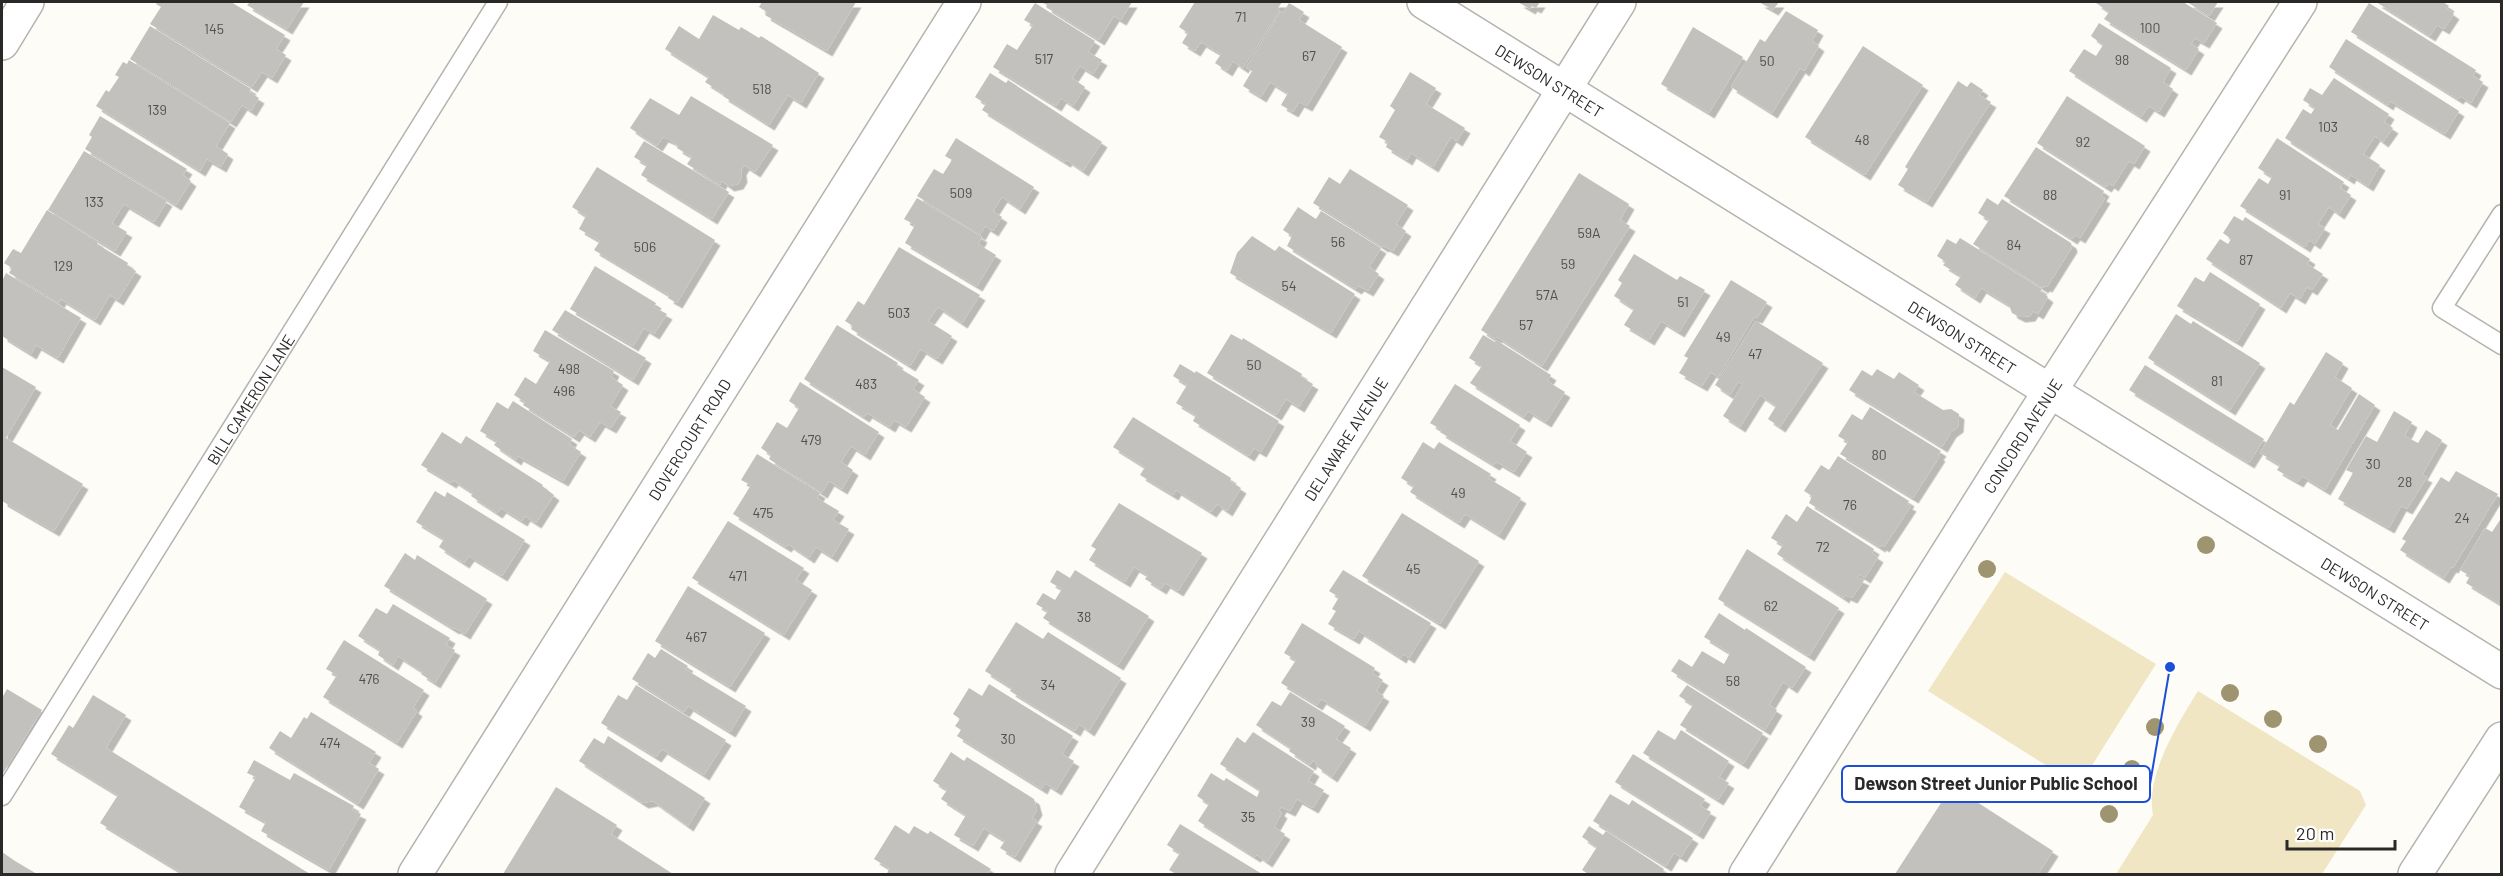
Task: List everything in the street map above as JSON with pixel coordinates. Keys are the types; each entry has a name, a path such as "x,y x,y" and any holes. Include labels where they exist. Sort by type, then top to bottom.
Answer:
{"street":[{"path":"2,43 27,2"},
{"name":"DOVERCOURT ROAD","path":"415,874 964,2"},
{"name":"DEWSON STREET","path":"1424,2 2502,672"},
{"name":"DELAWARE AVENUE","path":"1072,874 1619,2"},
{"name":"CONCORD AVENUE","path":"1746,874 2050,391 2301,2"},
{"path":"2415,874 2502,739"}],"lane":[{"name":"BILL CAMERON LANE","path":"2,796 498,2"},
{"path":"2502,214 2442,308 2502,345"}],"shaded area":[{"path":"2005,572 2156,664 2079,786 1928,691"},
{"path":"2198,691 2360,791 2366,805 2322,874 2116,874 2153,815 2152,800 2158,767 2181,718"}],"building":[{"path":"157,2 231,2 285,35 276,49 286,55 272,78 262,72 252,87 150,24 161,7 156,4"},
{"path":"250,2 304,2 287,29 247,5"},
{"path":"762,2 856,2 827,51 765,15 767,12 759,7"},
{"path":"1041,2 1132,2 1121,20 1114,16 1099,40"},
{"path":"1195,2 1282,2 1278,8 1280,10 1243,68 1233,61 1227,71 1215,63 1221,54 1201,42 1195,51 1182,43 1188,33 1179,27"},
{"path":"1518,2 1540,2 1536,8 1532,6 1530,9"},
{"path":"1759,2 1779,2 1773,10"},
{"path":"2097,2 2183,2 2217,23 2204,43 2195,38 2191,44 2199,49 2186,70 2104,19 2109,12"},
{"path":"2187,2 2218,2 2209,16"},
{"path":"2376,2 2443,2 2454,14 2444,29 2437,25 2430,36"},
{"path":"1035,3 1095,41 1088,52 1102,60 1093,74 1080,66 1072,78 1085,87 1073,106 1061,98 1056,106 993,67 1007,44 1017,50 1033,25 1024,20"},
{"path":"1289,3 1304,12 1299,20 1342,47 1307,106 1299,102 1293,112 1281,105 1288,93 1270,82 1261,97 1243,86 1252,71 1246,68 1281,11 1283,13"},
{"path":"2369,3 2476,70 2473,76 2483,82 2471,103 2460,96 2458,99 2351,32"},
{"path":"1786,11 1818,30 1812,41 1819,46 1804,71 1800,68 1772,113 1731,87 1760,39 1765,42"},
{"path":"713,15 739,30 741,27 759,38 761,36 819,73 801,103 788,95 769,125 723,96 724,94 705,82 709,77 665,49 679,26 699,39"},
{"path":"2099,23 2171,68 2163,82 2173,89 2159,112 2149,106 2141,117 2069,71 2084,49 2096,56 2103,45 2091,36"},
{"path":"150,26 251,89 249,92 259,98 251,111 242,105 231,122 130,59"},
{"path":"1693,27 1743,57 1709,113 1661,84"},
{"path":"2346,39 2459,111 2445,134 2390,101 2388,105 2329,67"},
{"path":"1863,46 1923,85 1865,175 1805,137"},
{"path":"129,60 230,123 216,146 228,154 221,167 207,159 200,171 96,106 106,90 109,92 119,77 115,75 123,62 127,64"},
{"path":"1410,72 1436,88 1426,104 1465,128 1457,141 1451,137 1433,167 1411,153 1407,160 1386,147 1388,142 1379,137 1395,110 1390,106"},
{"path":"990,73 1006,83 1008,80 1102,142 1083,171 982,110 986,104 975,97"},
{"path":"2334,78 2389,114 2384,122 2393,128 2383,142 2375,136 2363,154 2380,165 2368,186 2351,175 2349,179 2285,138 2303,109 2311,114 2315,108 2303,100 2310,88 2322,95"},
{"path":"1958,81 1967,87 1971,82 1983,90 1979,95 1991,102 1927,202 1898,185 1908,169 1905,167"},
{"path":"691,96 773,145 755,172 744,165 738,184 729,186 722,181 720,185 687,164 692,157 677,148 678,146 670,140 663,137 657,146 630,128 650,98 679,115"},
{"path":"2067,96 2145,146 2134,164 2129,161 2113,186 2109,183 2106,187 2037,143"},
{"path":"100,116 187,169 183,175 191,181 176,205 85,149 92,137 89,135"},
{"path":"956,138 1034,187 1020,209 1002,197 993,211 1002,217 993,231 985,226 980,235 917,196 934,169 943,174 952,160 945,156"},
{"path":"2277,138 2344,182 2340,188 2351,195 2339,214 2329,207 2318,224 2325,228 2315,244 2309,240 2305,247 2240,206 2259,178 2268,184 2272,177 2258,168"},
{"path":"644,141 729,192 712,219 641,175 647,165 634,157"},
{"path":"2036,147 2104,191 2101,196 2105,198 2080,238 2075,235 2072,239 2004,196"},
{"path":"84,151 167,201 154,222 124,204 112,223 127,232 115,251 48,210"},
{"path":"597,167 715,240 677,303 668,298 669,295 594,250 600,241 579,229 586,216 572,207"},
{"path":"1350,169 1408,205 1396,224 1406,231 1393,251 1313,203 1329,177 1340,184"},
{"path":"1579,173 1629,204 1620,220 1630,226 1542,366 1497,337 1495,339 1481,330"},
{"path":"917,198 982,237 978,244 996,255 977,286 905,243 915,225 904,219"},
{"path":"1987,198 1998,205 2002,199 2071,243 2072,247 2047,287 2043,288 1973,244 1989,220 1978,213"},
{"path":"1298,207 1316,219 1321,211 1381,248 1369,267 1379,274 1368,291 1359,286 1356,289 1287,246 1292,236 1283,230"},
{"path":"47,210 98,242 97,244 128,263 127,265 136,271 118,300 110,295 95,320 61,299 59,303 9,273 12,268 4,263 13,249 21,253"},
{"path":"2234,216 2243,221 2245,217 2310,259 2307,264 2323,274 2312,290 2307,287 2300,299 2290,293 2281,308 2206,259 2220,239 2228,244 2231,239 2223,233"},
{"path":"1252,236 1275,251 1279,246 1355,294 1331,333 1230,273 1237,253"},
{"path":"1960,238 2042,289 2040,291 2048,297 2038,314 2033,311 2030,316 2020,317 2012,313 2009,305 1981,288 1975,298 1955,285 1961,276 1943,265 1946,262 1937,256 1947,239 1956,244"},
{"path":"899,247 980,295 962,323 938,307 928,321 952,336 937,359 921,349 910,366 851,329 853,326 845,321 858,301 864,305"},
{"path":"1634,254 1677,280 1680,276 1705,290 1679,332 1661,321 1649,340 1624,325 1634,309 1614,296 1622,283 1618,280"},
{"path":"595,266 656,303 654,307 667,314 654,334 644,328 633,346 570,309"},
{"path":"2210,272 2260,304 2237,342 2177,306 2195,277 2204,282"},
{"path":"6,273 81,318 58,358 36,345 31,354 2,336 2,281"},
{"path":"1731,280 1767,302 1757,318 1754,317 1718,377 1711,372 1702,386 1679,373 1688,358 1684,356"},
{"path":"565,310 646,358 633,380 552,330"},
{"path":"2176,314 2191,324 2193,321 2260,363 2230,410 2148,358"},
{"path":"1756,321 1823,363 1780,427 1768,419 1776,406 1760,395 1740,427 1723,416 1743,384 1738,382 1730,395 1715,385"},
{"path":"837,325 898,363 896,366 919,380 913,389 925,397 906,427 894,420 890,427 867,413 864,417 804,379"},
{"path":"545,330 614,371 611,377 623,385 610,406 621,412 611,428 600,422 590,437 579,430 574,437 523,405 525,402 514,395 525,377 536,384 550,361 533,351"},
{"path":"1231,334 1242,340 1243,338 1302,374 1301,377 1313,384 1299,407 1286,399 1276,415 1207,373"},
{"path":"1483,335 1495,342 1496,340 1551,375 1547,381 1565,392 1546,422 1528,411 1524,417 1470,383 1482,366 1469,358"},
{"path":"2326,352 2343,363 2335,377 2352,388 2330,425 2338,430 2359,394 2375,405 2325,490 2302,476 2298,482 2277,470 2280,465 2260,453 2290,402 2294,405"},
{"path":"1180,364 1195,373 1196,371 1279,421 1261,452 1254,448 1249,456 1193,421 1196,415 1176,403 1187,385 1173,376"},
{"path":"2145,365 2264,439 2249,463 2129,390"},
{"path":"2,367 36,387 6,438 83,484 54,531 2,501"},
{"path":"1877,369 1894,379 1899,372 1919,385 1914,392 1943,410 1951,409 1959,414 1958,427 1951,432 1942,447 1849,390 1862,370 1872,376"},
{"path":"800,382 879,432 865,455 851,446 841,462 853,470 842,489 829,481 822,493 769,459 771,455 761,448 777,422 787,428 799,408 789,401"},
{"path":"1455,384 1520,425 1510,441 1527,452 1514,472 1497,462 1494,465 1440,432 1442,430 1430,423"},
{"path":"513,401 572,439 569,444 581,452 563,481 518,456 516,460 494,445 497,441 480,431 497,402 508,409"},
{"path":"1870,407 1941,451 1913,498 1840,454 1848,442 1838,436 1852,414 1862,420"},
{"path":"2394,411 2412,422 2405,436 2418,443 2426,430 2442,440 2422,475 2427,477 2407,509 2401,506 2389,528 2338,499 2353,473 2346,470 2366,436 2377,442"},
{"path":"1133,417 1231,478 1230,481 1241,488 1227,511 1217,504 1211,512 1176,490 1173,495 1140,475 1145,467 1113,447"},
{"path":"442,432 461,444 466,436 543,485 554,495 536,523 525,516 522,521 501,508 497,513 471,496 473,493 453,480 451,483 421,465"},
{"path":"1423,442 1434,449 1439,442 1491,474 1488,478 1521,498 1499,535 1465,514 1459,523 1410,492 1414,486 1401,478"},
{"path":"757,454 820,493 817,498 839,511 833,520 849,529 832,557 816,547 809,558 788,544 786,547 733,514 751,485 741,480"},
{"path":"1838,456 1909,501 1907,504 1911,506 1884,547 1881,545 1880,547 1809,503 1812,496 1804,491 1821,465 1829,470"},
{"path":"2456,471 2498,494 2453,568 2451,567 2444,578 2400,550 2406,541 2402,539 2441,477 2449,482"},
{"path":"435,491 445,497 447,492 525,540 502,576 469,556 464,563 439,547 444,539 416,522"},
{"path":"1119,503 1202,553 1178,591 1165,583 1161,589 1145,579 1148,575 1134,567 1125,582 1089,560 1096,549 1091,546"},
{"path":"1807,506 1874,549 1872,553 1878,557 1865,578 1859,574 1857,577 1864,580 1852,598 1845,595 1844,598 1777,554 1783,545 1771,538 1786,514 1797,522"},
{"path":"1402,513 1479,561 1440,624 1362,576"},
{"path":"2502,517 2502,605 2466,583 2470,576 2460,570 2485,528 2492,532"},
{"path":"728,521 804,568 796,580 812,590 784,635 692,578"},
{"path":"1747,549 1839,608 1809,656 1718,599"},
{"path":"405,553 415,560 417,555 487,599 465,634 384,586"},
{"path":"1057,570 1070,578 1075,570 1149,616 1118,665 1043,618 1048,611 1036,604 1043,593 1055,600 1062,589 1050,582"},
{"path":"1343,570 1431,623 1409,658 1403,654 1401,658 1359,631 1354,639 1328,624 1336,611 1332,609 1339,597 1329,591"},
{"path":"688,586 765,633 730,687 655,641"},
{"path":"393,604 450,638 446,645 455,650 435,683 421,674 423,672 398,656 393,665 378,655 380,650 358,636 376,608 387,614"},
{"path":"1719,613 1806,667 1792,688 1783,682 1769,705 1777,710 1765,730 1671,671 1679,659 1692,667 1702,651 1724,664 1730,653 1704,637"},
{"path":"1016,622 1043,639 1048,632 1121,678 1089,731 1079,724 1075,731 1010,691 1012,688 985,671"},
{"path":"1302,623 1375,668 1372,673 1383,680 1376,691 1384,696 1365,726 1321,699 1317,705 1281,683 1296,660 1284,653"},
{"path":"344,640 424,690 413,708 417,711 397,743 323,697 337,675 326,669"},
{"path":"661,649 688,666 685,669 746,706 730,732 688,706 684,712 632,679 648,653 655,658"},
{"path":"989,684 1073,736 1062,754 1074,761 1056,790 1045,783 1042,789 957,736 961,730 955,726 960,719 953,714 969,688 982,696"},
{"path":"636,685 726,740 704,775 662,749 656,757 601,723 618,695 627,700"},
{"path":"1687,685 1763,733 1743,764 1680,725 1693,705 1679,696"},
{"path":"7,689 42,710 2,775 2,698"},
{"path":"1290,692 1345,726 1336,739 1351,748 1332,777 1316,766 1313,760 1310,765 1289,751 1291,748 1256,725 1272,701 1281,706"},
{"path":"93,695 126,715 106,748 310,874 184,874 100,823 118,795 51,754 69,725 73,728"},
{"path":"311,712 376,752 369,763 379,769 358,804 269,748 280,731 291,738 304,717 307,719"},
{"path":"1658,730 1675,740 1681,730 1729,761 1719,777 1729,783 1718,800 1643,753"},
{"path":"1253,732 1314,771 1308,781 1324,790 1313,808 1297,799 1290,811 1281,807 1279,811 1282,813 1274,827 1285,834 1267,862 1257,855 1255,857 1198,821 1209,804 1197,796 1211,773 1224,781 1226,778 1257,797 1260,790 1220,764 1237,737 1245,743"},
{"path":"608,736 705,798 688,826 653,801 643,803 579,761 594,738 604,744"},
{"path":"951,752 964,761 967,757 1034,799 1037,810 1032,818 1037,821 1015,857 1000,848 1005,841 984,828 973,846 954,835 966,815 941,799 947,790 933,781"},
{"path":"1633,754 1705,799 1700,806 1711,812 1698,834 1615,782"},
{"path":"254,760 290,780 294,773 354,806 352,810 361,814 329,870 261,831 266,822 239,807 256,777 247,773"},
{"path":"1952,786 2053,851 2038,874 1895,874"},
{"path":"556,787 617,825 611,834 673,874 503,874"},
{"path":"1610,794 1629,805 1632,800 1693,838 1681,857 1674,853 1666,866 1593,821"},
{"path":"1180,824 1262,874 1176,874 1169,870 1180,853 1167,845"},
{"path":"895,825 909,834 914,826 928,834 930,831 991,869 987,874 887,874 889,868 874,859"},
{"path":"1589,826 1603,835 1606,831 1664,869 1663,871 1668,874 1588,874 1582,870 1597,847 1582,837"},
{"path":"2,852 15,861 37,874 2,874"}],"place":[{"name":"Dewson Street Junior Public School","path":"2170,667"}]}
